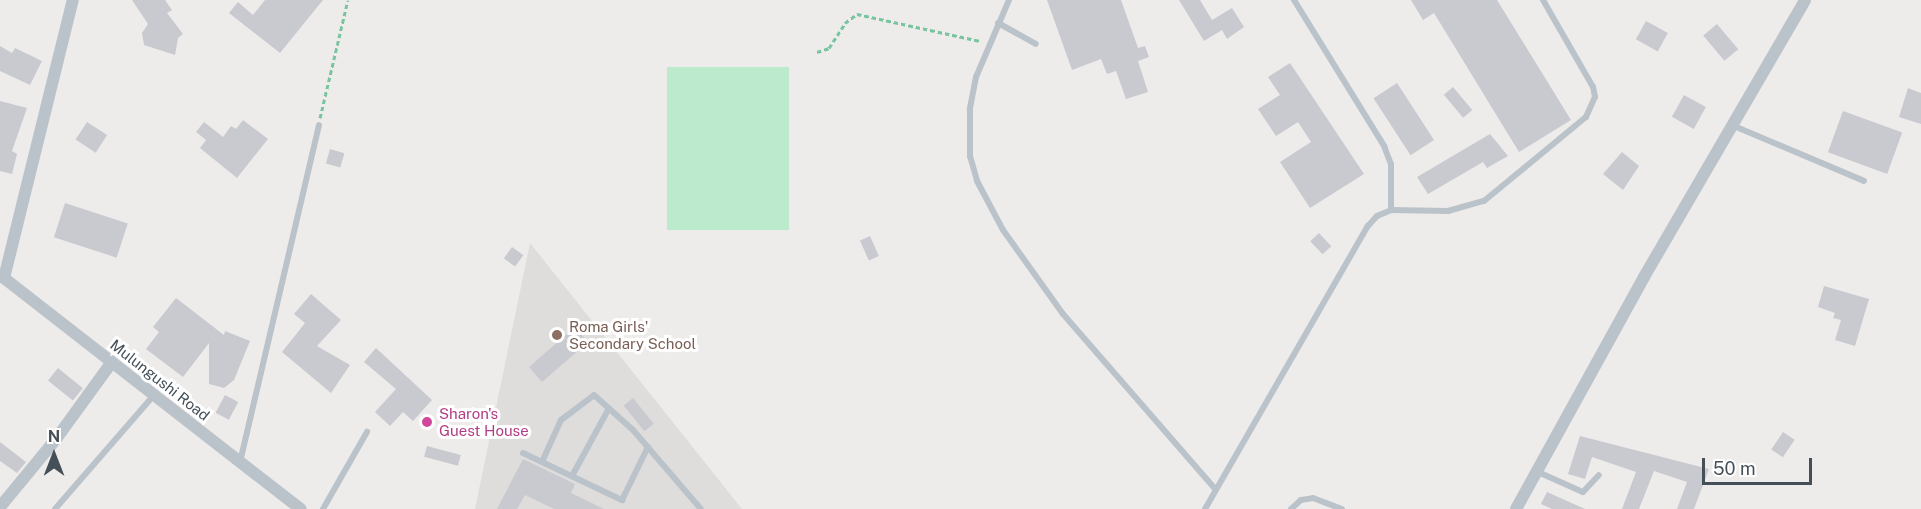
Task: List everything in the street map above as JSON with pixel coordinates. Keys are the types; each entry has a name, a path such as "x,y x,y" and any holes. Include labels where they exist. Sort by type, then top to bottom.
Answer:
{"street":[{"path":"2,277 73,0"},
{"path":"1516,509 1644,277 1734,126 1805,0"},
{"name":"Mulungushi Road","path":"2,277 301,509"},
{"path":"0,507 56,439 112,362"}],"lane":[{"path":"1009,0 976,77 968,132 970,156 987,202 1063,314 1215,489"},
{"path":"1294,0 1384,146 1392,173 1391,210"},
{"path":"1205,509 1368,226 1391,210 1448,211 1484,201 1586,117 1595,97 1593,87 1543,0"},
{"path":"998,23 1035,44"},
{"path":"240,463 319,125"},
{"path":"1734,126 1864,181"},
{"path":"55,509 154,395"},
{"path":"542,462 561,420 594,395 648,447 701,509"},
{"path":"572,476 609,408"},
{"path":"323,509 367,432"},
{"path":"523,453 622,500 648,447"},
{"path":"1538,472 1583,492 1599,475"},
{"path":"1291,509 1301,500 1313,498 1342,509"}],"path":[{"path":"319,125 348,0"},
{"path":"817,52 829,48 845,23 857,14 974,38 988,45"}],"shaded area":[{"name":"Roma Girls' Secondary School","path":"530,243 742,509 475,509"}],"green space":[{"path":"667,67 789,67 789,230 667,230"}],"building":[{"path":"132,0 165,0 172,10 167,13 183,34 178,38 175,55 144,45 142,33 148,24"},
{"path":"265,0 323,0 280,53 229,13 238,2 253,15"},
{"path":"1047,0 1121,0 1138,48 1145,46 1149,57 1138,61 1148,92 1126,99 1116,71 1107,74 1101,59 1072,70"},
{"path":"1179,0 1200,0 1212,20 1232,8 1244,27 1227,39 1222,30 1204,41"},
{"path":"1411,0 1497,0 1571,120 1519,152 1434,13 1423,20"},
{"path":"1646,21 1668,33 1658,51 1636,39"},
{"path":"1717,24 1738,49 1724,61 1703,36"},
{"path":"0,46 12,53 15,48 42,61 30,85 0,71"},
{"path":"1290,63 1364,174 1310,208 1280,162 1311,142 1298,122 1276,136 1258,109 1280,95 1268,77"},
{"path":"1397,83 1434,140 1411,155 1374,98"},
{"path":"1453,87 1472,110 1463,118 1444,95"},
{"path":"1908,88 1921,93 1921,124 1899,117"},
{"path":"1684,95 1706,107 1694,129 1672,117"},
{"path":"0,101 27,108 12,151 17,154 12,174 0,171"},
{"path":"1843,111 1902,133 1887,174 1828,152"},
{"path":"243,120 268,139 237,178 200,148 206,140 196,132 204,122 223,137 231,126 236,129"},
{"path":"87,122 107,135 96,153 76,140"},
{"path":"1490,134 1508,156 1487,168 1483,162 1428,194 1417,177"},
{"path":"330,149 344,153 340,168 326,163"},
{"path":"1622,152 1639,166 1623,190 1603,174"},
{"path":"65,203 128,223 117,258 54,237"},
{"path":"1319,233 1331,246 1322,254 1310,241"},
{"path":"870,236 879,256 869,261 860,240"},
{"path":"512,247 523,255 515,267 504,258"},
{"path":"1824,286 1869,299 1855,346 1835,340 1841,320 1833,318 1835,313 1818,307"},
{"path":"311,294 341,320 317,346 350,365 331,393 282,352 305,323 294,314"},
{"path":"176,298 224,335 225,331 250,341 234,380 224,388 209,384 209,343 183,377 146,349 159,332 153,327"},
{"path":"575,327 588,342 542,382 529,367"},
{"path":"376,348 432,400 413,421 403,412 390,426 375,412 396,389 364,362"},
{"path":"58,368 83,388 73,401 48,380"},
{"path":"225,395 238,402 229,420 216,413"},
{"path":"633,398 654,424 644,431 624,406"},
{"path":"1783,432 1795,440 1783,457 1771,449"},
{"path":"1580,436 1709,469 1694,509 1677,509 1687,482 1654,471 1639,509 1622,509 1636,472 1592,457 1585,479 1568,474"},
{"path":"0,442 26,462 17,473 0,461"},
{"path":"427,446 461,455 458,466 424,457"},
{"path":"523,459 575,484 571,493 604,509 554,509 525,495 517,509 497,509"},
{"path":"1547,492 1585,509 1552,509 1541,504"}],"place":[{"name":"Roma Girls' Secondary School","path":"557,335"},
{"name":"Sharon's Guest House","path":"427,422"}]}
